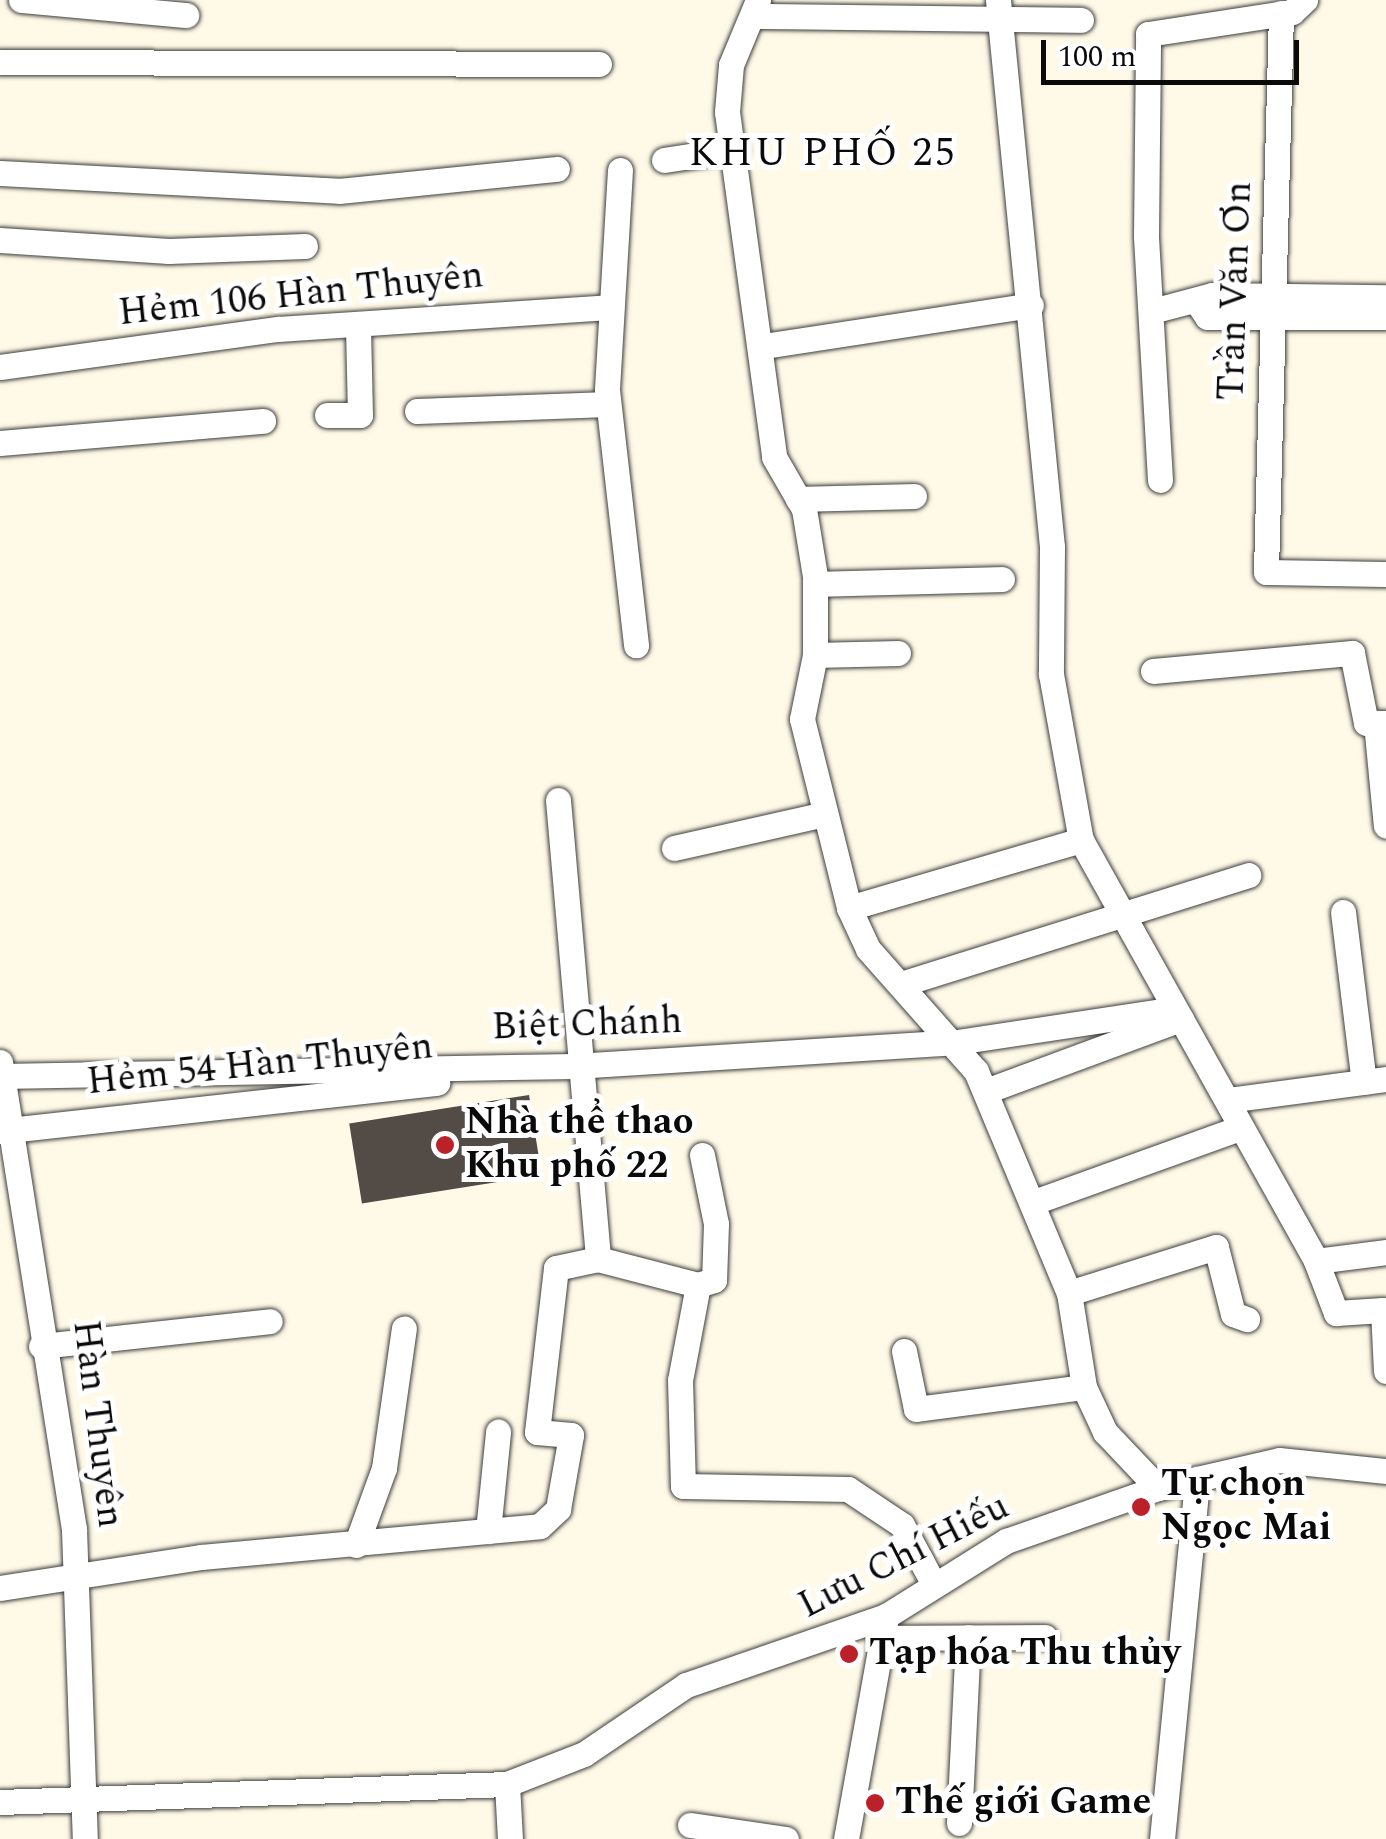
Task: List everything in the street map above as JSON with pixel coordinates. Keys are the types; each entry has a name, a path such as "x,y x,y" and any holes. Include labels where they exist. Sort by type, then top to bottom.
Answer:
{"street":[{"path":"21,0 186,15"},
{"path":"1160,480 1152,310 1148,34 1281,12 1306,0"},
{"path":"999,7 1052,547 1050,626 1054,692 1081,840 1316,1262 1336,1313 1383,1310 1386,1371"},
{"path":"1080,20 999,7 758,8 731,66 735,148 764,346 778,476 798,499 815,584 816,655 802,719 849,908 868,949 957,1042 986,1092 1069,1293 1084,1387 1105,1432 1158,1488"},
{"name":"Trần Văn Ơn","path":"1281,12 1266,572 1386,574"},
{"path":"0,62 599,64"},
{"path":"664,160 735,148"},
{"path":"0,172 339,191 557,169"},
{"path":"620,170 608,404 636,645"},
{"path":"0,240 169,251 305,246"},
{"path":"1152,310 1198,305 1212,295 1273,306 1386,317"},
{"path":"1273,306 1386,297"},
{"path":"764,346 1030,305"},
{"name":"Hẻm 106 Hàn Thuyên","path":"0,367 358,324 611,307"},
{"path":"327,415 360,414 358,324"},
{"path":"417,411 608,404"},
{"path":"0,443 263,421"},
{"path":"798,499 914,496"},
{"path":"815,584 1002,579"},
{"path":"816,655 898,653"},
{"path":"1153,672 1352,654 1361,714 1381,723 1386,826"},
{"path":"558,800 575,1066 598,1259"},
{"path":"674,848 826,814"},
{"path":"849,908 1081,840"},
{"path":"901,984 1248,875"},
{"path":"1228,1100 1375,1080 1343,912"},
{"path":"986,1092 1178,1014"},
{"name":"Biệt Chánh","path":"1,1071 575,1066 957,1042 1178,1014"},
{"name":"Hẻm 54 Hàn Thuyên","path":"7,1130 575,1066"},
{"name":"Hàn Thuyên","path":"1,1071 7,1130 47,1318 41,1346 75,1576 85,1839"},
{"path":"1034,1202 1239,1128"},
{"path":"0,1588 75,1576 540,1526 558,1509 571,1435 536,1432 556,1268 598,1259 698,1286 714,1280 716,1224 702,1155"},
{"path":"1069,1293 1216,1247 1234,1314 1247,1320"},
{"path":"1316,1262 1386,1252"},
{"path":"698,1286 674,1420 683,1486 848,1489 902,1525 932,1582"},
{"path":"41,1346 270,1322"},
{"path":"356,1545 384,1468 404,1328"},
{"path":"904,1351 916,1409 1084,1387"},
{"path":"488,1532 498,1432"},
{"name":"Lưu Chí Hiếu","path":"0,1802 507,1784 584,1754 686,1686 883,1627 932,1582 1006,1541 1158,1488 1294,1459 1386,1471"},
{"path":"1162,1839 1197,1480"},
{"path":"846,1839 883,1627 968,1637 1045,1637"},
{"path":"959,1823 968,1637"},
{"path":"507,1784 510,1839"},
{"path":"690,1824 786,1839"}],"building":[{"name":"Nhà thể thao Khu phố 22","path":"529,1095 542,1175 362,1203 349,1123"}],"place":[{"name":"Nhà thể thao Khu phố 22","path":"445,1145"},
{"name":"Tự chọn Ngọc Mai","path":"1141,1507"},
{"name":"Tạp hóa Thu thủy","path":"849,1654"},
{"name":"Thế giới Game","path":"875,1803"}],"district":[{"name":"KHU PHỐ 25","path":"823,154"}]}
